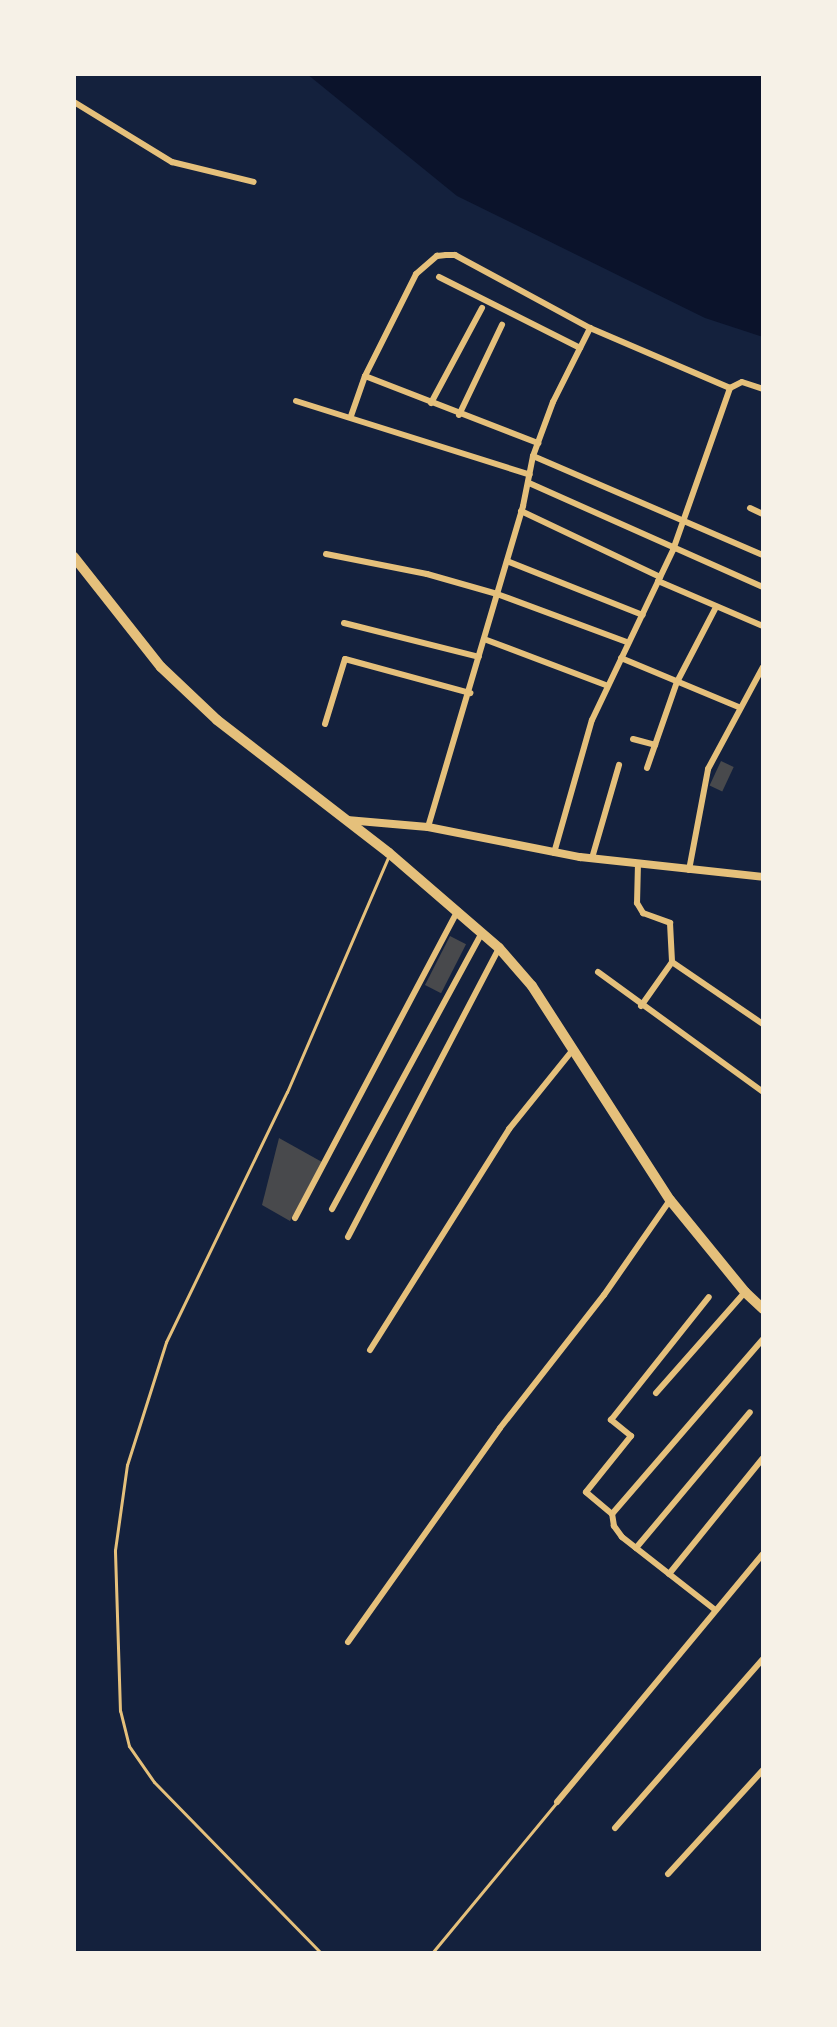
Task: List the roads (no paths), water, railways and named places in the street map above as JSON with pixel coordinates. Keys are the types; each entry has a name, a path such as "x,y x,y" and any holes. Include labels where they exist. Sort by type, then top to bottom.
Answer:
{"main road":[{"path":"74,557 108,604 161,667 264,758 389,853 499,948 532,986 670,1200 745,1292 763,1309"}],"street":[{"path":"74,102 172,162 254,182"},
{"path":"351,416 365,376 416,274 437,256 455,255 590,328 730,388"},
{"path":"439,277 580,348"},
{"path":"431,403 482,308"},
{"path":"459,415 502,325"},
{"path":"428,827 470,693 521,511 533,456 590,328"},
{"path":"365,376 459,415 538,443"},
{"path":"554,853 606,685 673,550 730,388 742,382 763,389"},
{"path":"296,401 351,416 529,479 673,550 763,587"},
{"path":"533,456 763,555"},
{"path":"750,508 763,514"},
{"path":"521,511 716,607 763,626"},
{"path":"326,554 427,574 497,594 627,642"},
{"path":"507,561 643,615"},
{"path":"647,768 677,682 716,607"},
{"path":"344,623 479,657"},
{"path":"484,639 606,685"},
{"path":"621,658 739,707"},
{"path":"325,724 345,659 470,693"},
{"path":"689,870 708,769 763,667"},
{"path":"633,739 655,745"},
{"path":"592,858 619,765"},
{"path":"342,819 428,827 554,853 763,877"},
{"path":"638,863 637,903 643,913 670,923 672,962 641,1006"},
{"path":"295,1218 458,910"},
{"path":"332,1209 482,933"},
{"path":"348,1237 499,948"},
{"path":"672,962 763,1024"},
{"path":"598,972 763,1092"},
{"path":"370,1350 509,1129 572,1051"},
{"path":"348,1642 500,1428 604,1295 670,1200"},
{"path":"656,1393 745,1292"},
{"path":"709,1297 611,1420 631,1436 586,1492 612,1514 614,1526 636,1548 714,1609"},
{"path":"612,1514 763,1339"},
{"path":"636,1548 750,1412"},
{"path":"669,1574 763,1458"},
{"path":"557,1802 714,1609 763,1554"},
{"path":"615,1828 763,1659"},
{"path":"668,1874 763,1770"}],"lane":[{"path":"321,1953 154,1782 129,1746 120,1711 115,1550 127,1465 166,1342 287,1092 389,853"},
{"path":"432,1953 557,1802"}],"water":[{"path":"307,74 763,74 763,337 705,318 457,196"}]}
